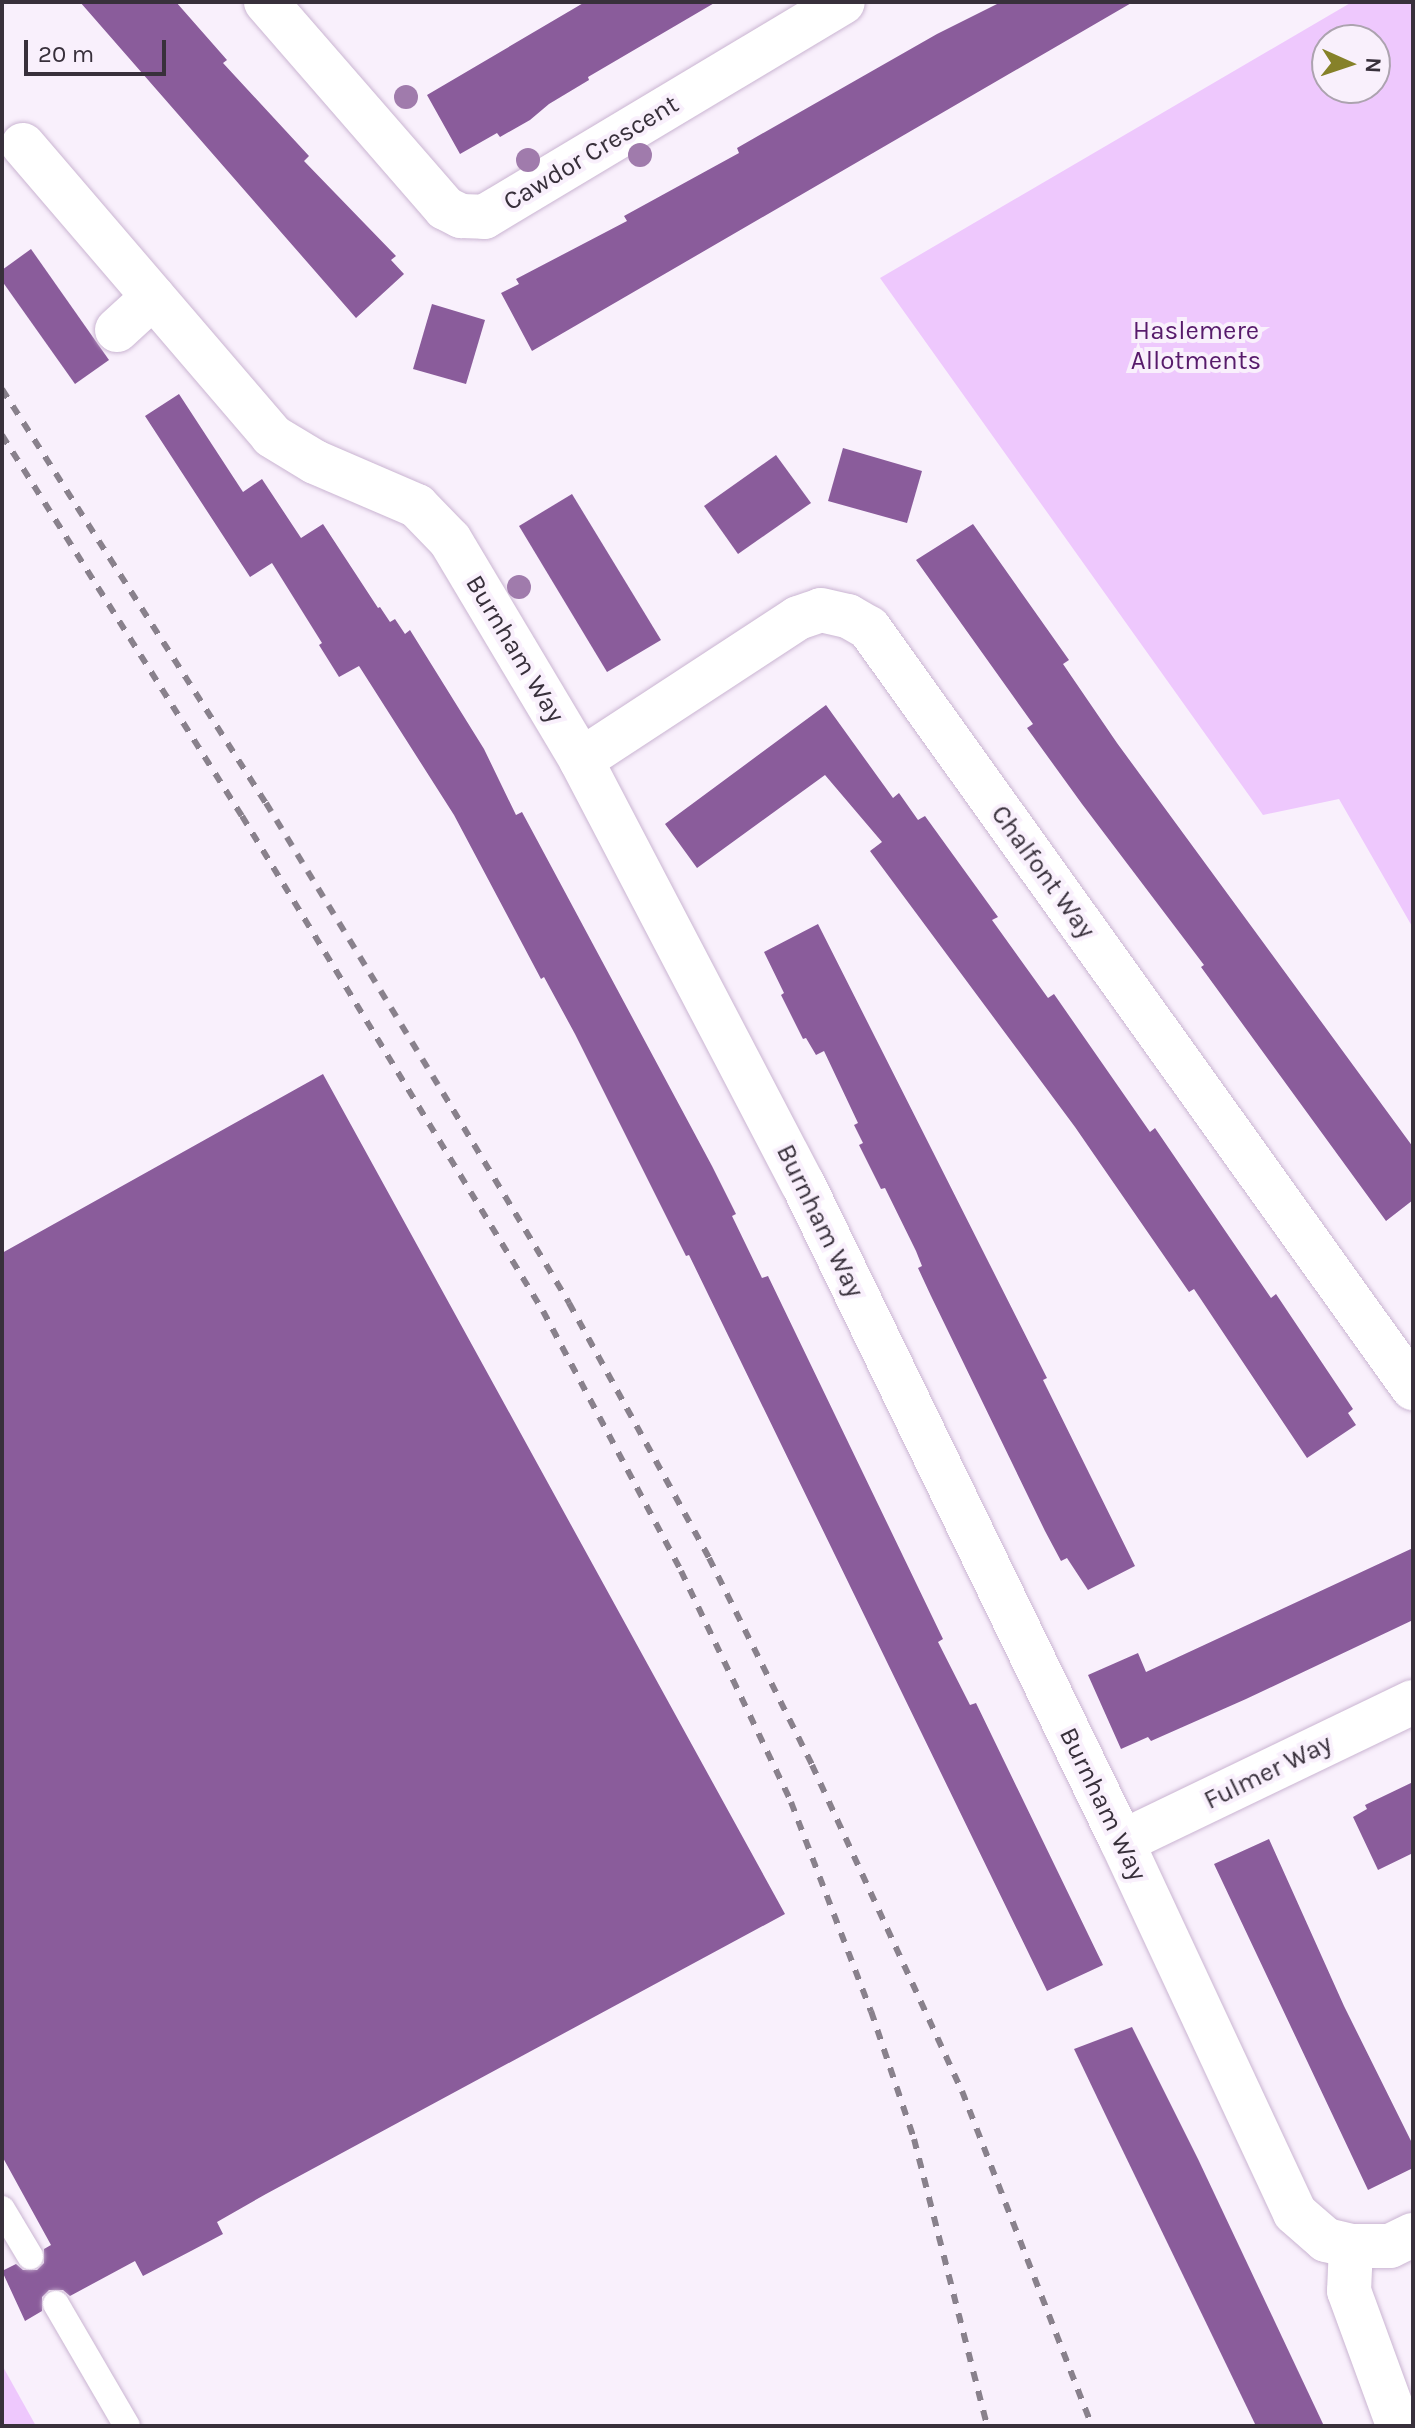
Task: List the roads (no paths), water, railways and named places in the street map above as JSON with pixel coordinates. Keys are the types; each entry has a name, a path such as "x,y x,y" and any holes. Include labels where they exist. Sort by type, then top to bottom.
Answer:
{"street":[{"name":"Cawdor Crescent","path":"266,2 445,208 461,216 484,217 843,2"},
{"name":"Burnham Way","path":"23,145 272,436 315,462 417,506 450,540 581,760 803,1184 1122,1842 1295,2213 1326,2240 1351,2246 1390,2246 1413,2235"},
{"path":"117,330 153,297"},
{"name":"Chalfont Way","path":"581,760 798,618 821,610 848,616 869,628 1413,1388"},
{"name":"Fulmer Way","path":"1122,1842 1413,1702"},
{"path":"1351,2246 1349,2291 1398,2425"}],"lane":[{"path":"2,2209 30,2256"},
{"path":"56,2304 127,2426"}],"railway":[{"path":"2,389 266,803 443,1093 569,1303 709,1558 812,1765 962,2091 1092,2426"},
{"path":"2,435 242,816 543,1311 681,1571 791,1802 871,2011 914,2139 987,2426"}],"park label":[{"name":"Haslemere Allotments","path":"1196,346"}]}
